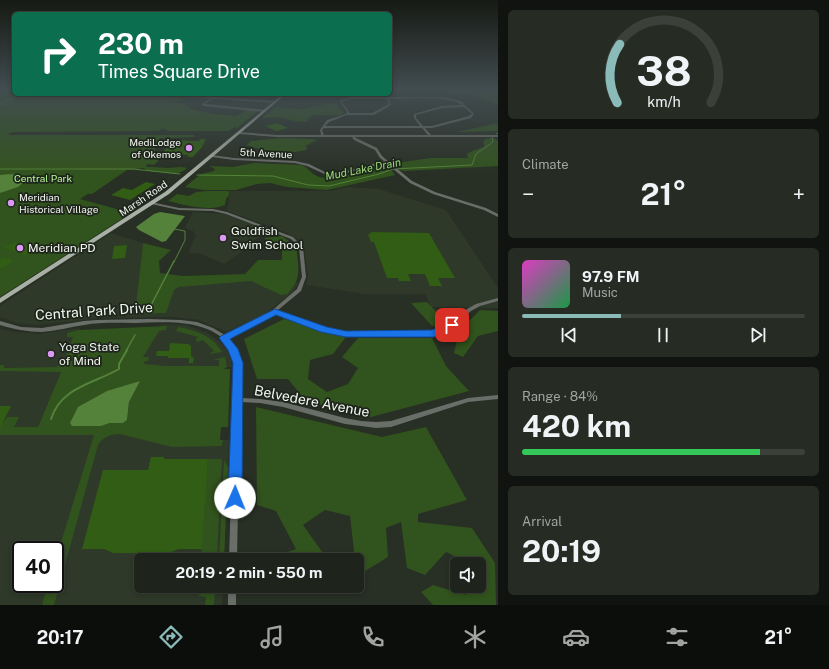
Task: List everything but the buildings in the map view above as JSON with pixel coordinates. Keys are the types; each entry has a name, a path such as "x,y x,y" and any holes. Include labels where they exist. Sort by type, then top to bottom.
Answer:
{"main road":[{"name":"Marsh Road","path":"0,301 152,203 177,185 256,118"}],"street":[{"path":"323,136 321,130 323,127 328,121 336,118"},
{"path":"416,118 430,136"},
{"path":"323,127 422,127 437,126 466,118"},
{"path":"238,133 269,136 497,136"},
{"path":"353,136 356,140 376,149 386,162 410,182 427,190 485,209 498,216"},
{"name":"5th Avenue","path":"212,156 234,159 295,162 308,165 331,176 386,162"},
{"path":"152,203 183,210 224,212 282,233 296,241 301,247 304,276 303,284 297,293 275,312 224,338"},
{"path":"275,312 312,326 346,334 434,334 452,325 469,310 478,305 498,299"},
{"name":"Central Park Drive","path":"0,323 19,328 41,330 88,323 175,320 204,326 224,338 233,349 237,359 238,400 233,553"},
{"name":"Belvedere Avenue","path":"238,400 268,402 362,424 379,425 391,424 468,400 498,398"},
{"path":"232,593 232,605"}],"shaded area":[{"path":"0,175 17,175 24,182 18,187 0,193"},
{"path":"348,187 379,189 446,210 498,288 498,308 431,307 425,294 365,294 306,285 308,276 304,248 298,239 285,232 227,211 230,191 330,191"},
{"path":"160,212 185,216 166,241 162,242 136,227 154,214"},
{"path":"193,212 225,214 270,231 250,243 252,245 224,264 201,254 188,253 196,235 193,231 185,228"},
{"path":"111,233 143,243 138,289 260,278 269,270 299,283 292,293 265,314 228,331 224,331 199,320 175,317 100,318 36,325 16,323 0,317 0,306"},
{"path":"161,324 186,325 208,333 220,342 227,350 232,367 131,367"},
{"path":"80,328 35,434 103,434 108,432 172,439 229,440 224,553 134,553 134,593 223,593 222,605 0,605 0,329 38,334"},
{"path":"140,381 129,402 127,420 123,423 110,423 101,426 72,426 70,423 78,407 107,391"}],"green space":[{"name":"Central Park","path":"0,118 249,118 237,128 235,127 228,131 166,131 168,130 162,129 158,131 12,132 8,135 194,135 194,137 160,138 152,156 156,156 158,161 154,165 148,164 146,166 187,168 184,171 174,173 151,172 143,168 127,170 92,194 88,194 80,199 131,213 0,297"},
{"path":"284,118 309,118 306,122"},
{"path":"498,123 498,131 457,132"},
{"path":"281,138 317,140 305,146 307,148 306,150 298,152 269,151 247,145 251,141"},
{"path":"493,138 498,141 498,166 404,171 400,170 394,165 396,163 431,158 468,158 468,153 485,146 483,143 485,139"},
{"path":"254,163 301,165 317,176 330,179 384,164 389,166 395,175 327,190 287,187 270,183 257,184 236,190 204,190 185,187 201,174 214,171 215,169 209,166 233,167"},
{"path":"229,191 225,205 205,208 168,201 177,194 189,196 196,192"},
{"path":"282,236 296,246 298,266 297,278 292,289 287,294 281,295 251,281 179,287 174,290 166,313 135,314 143,243 171,250 159,261 160,273 183,276 245,274 258,260 282,260 282,243 268,241 264,238"},
{"path":"427,302 448,324 432,326 411,303"},
{"path":"480,310 498,311 498,331 478,336 463,357 454,353 459,331"},
{"path":"284,319 346,337 333,354 310,360 308,379 327,392 348,384 358,368 342,357 358,338 432,338 446,366 469,391 371,417 306,401 288,379 257,379 244,339"},
{"path":"167,326 166,330 159,331 143,357 149,357 148,361 145,361 144,364 166,366 219,366 219,360 213,360 225,357 227,367 224,369 230,369 228,427 221,427 220,440 223,440 222,446 172,447 120,434 110,435 102,440 98,445 64,569 64,541 61,541 94,435 0,435 0,426 7,417 19,417 14,427 38,427 61,372 0,371 0,365 4,365 4,368 57,367 59,363 64,360 69,350 66,347 70,345 73,337 67,337 67,333 79,330","holes":["139,381 129,402 127,420 123,423 110,423 101,426 72,426 124,387"]},
{"path":"178,327 197,332 209,338 222,352 211,354 210,353 214,351 203,340 198,342 195,340 198,337 176,331"},
{"path":"256,407 382,437 426,427 467,500 418,514 418,522 472,528 495,563 496,605 433,605 421,592 433,585 450,590 450,593 466,595 466,593 486,593 486,557 456,557 446,552 425,575 407,568 401,522 386,528 388,557 364,572 364,553 354,553 350,516 325,510 303,525 323,553 285,553 296,549 276,511 257,505"},
{"path":"208,459 222,459 217,553 201,553"},
{"path":"224,460 228,467 224,553 219,553"},
{"path":"45,593 57,593 54,605 42,605"},
{"path":"215,593 214,605 205,605 206,597 198,596 200,594"}],"waterway":[{"name":"Mud Lake Drain","path":"197,175 273,176 308,185 329,186 379,174 393,169 472,165 476,154 493,142 492,137"},
{"name":"Mud Lake Drain","path":"0,169 133,169 180,174"},
{"path":"174,229 185,231 185,240 174,262"},
{"path":"148,311 174,261"},
{"path":"126,351 135,335"},
{"path":"51,419 56,408 70,393 119,369 119,364 127,350"}],"place":[{"name":"MediLodge of Okemos","path":"189,148"},
{"name":"Meridian Historical Village","path":"11,203"},
{"name":"Goldfish Swim School","path":"223,238"},
{"name":"Meridian PD","path":"20,248"},
{"name":"Yoga State of Mind","path":"51,354"}],"route":[{"path":"235,498 238,363 233,349 224,338 275,312 325,330 346,334 434,334 452,325"}]}
